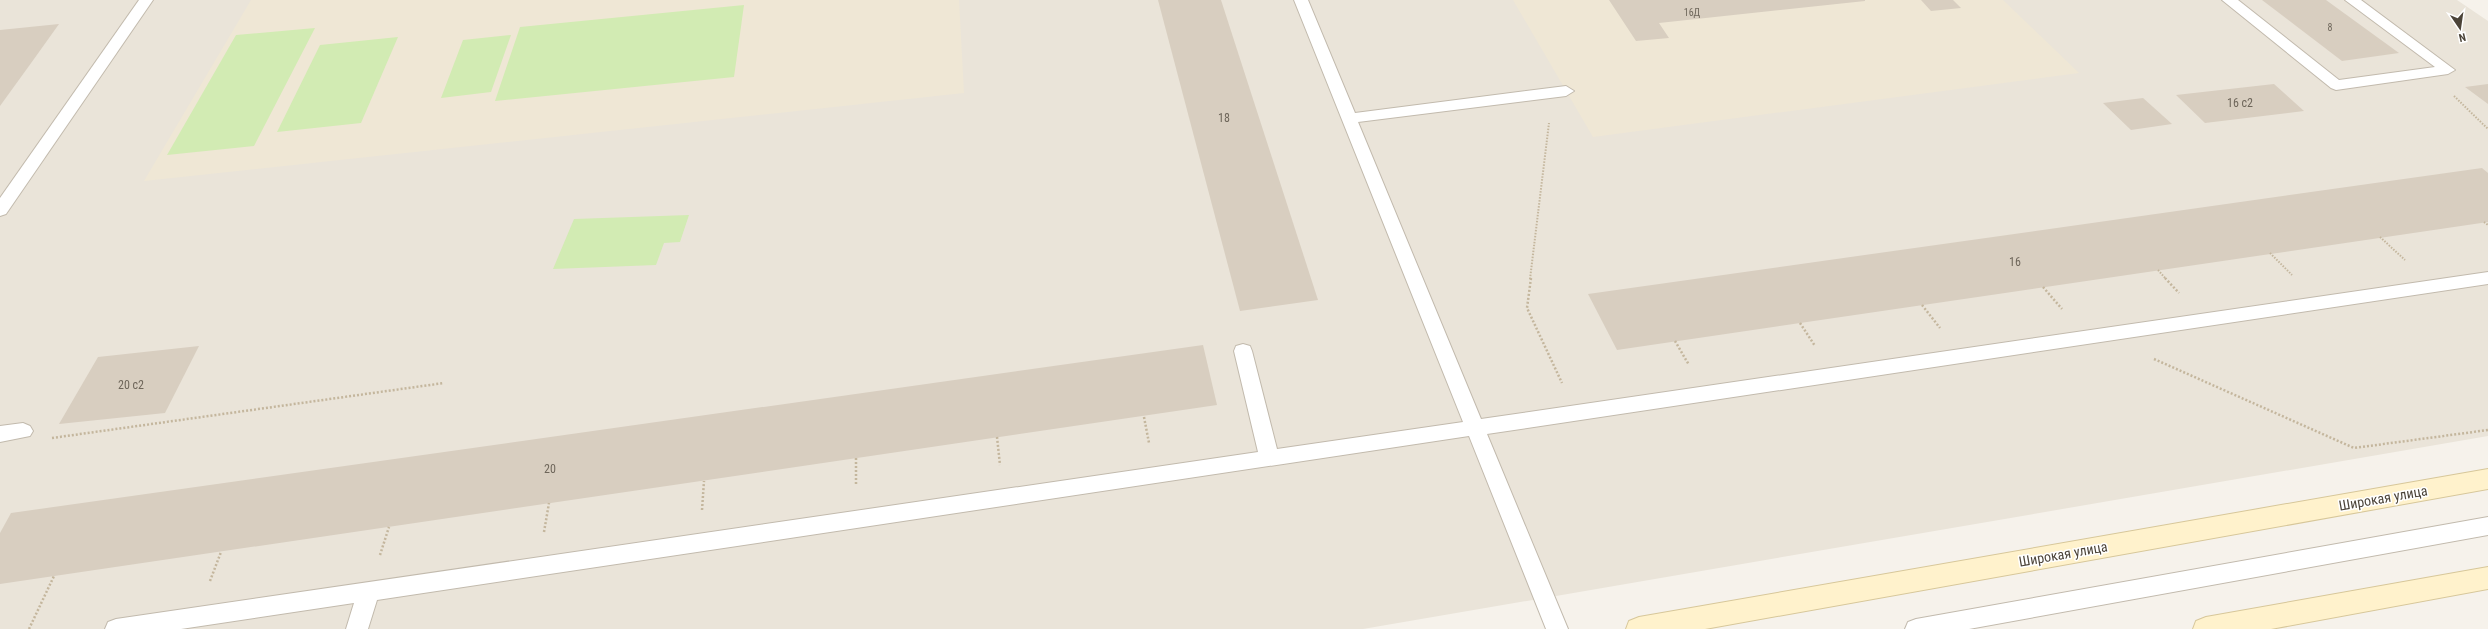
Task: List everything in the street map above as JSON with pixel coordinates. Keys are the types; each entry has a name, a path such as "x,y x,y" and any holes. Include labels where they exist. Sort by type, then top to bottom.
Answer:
{"main road":[{"name":"Широкая улица","path":"1639,629 2488,479"},
{"path":"2206,629 2488,578"}],"lane":[{"path":"0,210 146,0"},
{"path":"1301,0 1556,629"},
{"path":"2229,0 2336,85 2448,70 2352,0"},
{"path":"1349,118 1559,92"},
{"path":"116,629 1474,426 2488,278"},
{"path":"1243,352 1269,457"},
{"path":"0,434 22,431"},
{"path":"1916,629 2488,526"},
{"path":"357,629 369,592"}],"path":[{"path":"2430,72 2488,128"},
{"path":"1559,92 1527,308 1576,412"},
{"path":"2484,222 2488,225"},
{"path":"2151,358 2324,437 2354,448 2488,430"},
{"path":"22,431 46,439 444,383"},
{"path":"29,629 54,576"}],"shaded area":[{"path":"0,0 2457,0 2488,21 2488,436 1363,629 0,629"},
{"path":"251,0 959,0 964,93 144,181"},
{"path":"1513,0 2003,0 2079,73 1593,137"}],"green space":[{"path":"744,5 734,77 495,101 520,27"},
{"path":"315,28 254,146 167,155 236,35"},
{"path":"511,35 491,92 441,98 463,40"},
{"path":"398,37 361,123 277,132 320,45"},
{"path":"689,215 680,242 664,243 656,265 553,269 574,219"}],"building":[{"path":"1158,0 1221,0 1318,300 1240,311"},
{"path":"1609,0 1865,1 1659,23 1669,38 1636,41"},
{"path":"1921,0 1953,0 1961,8 1931,11"},
{"path":"2262,0 2326,0 2399,53 2342,61"},
{"path":"59,24 34,59 0,106 0,30"},
{"path":"2274,84 2304,111 2205,123 2176,95"},
{"path":"2488,84 2488,104 2465,87"},
{"path":"2143,98 2172,124 2131,130 2103,103"},
{"path":"2482,168 2488,173 2488,222 1617,350 1588,294"},
{"path":"1203,345 1217,405 0,584 0,533 11,513"},
{"path":"199,346 165,413 59,424 98,357"}]}
